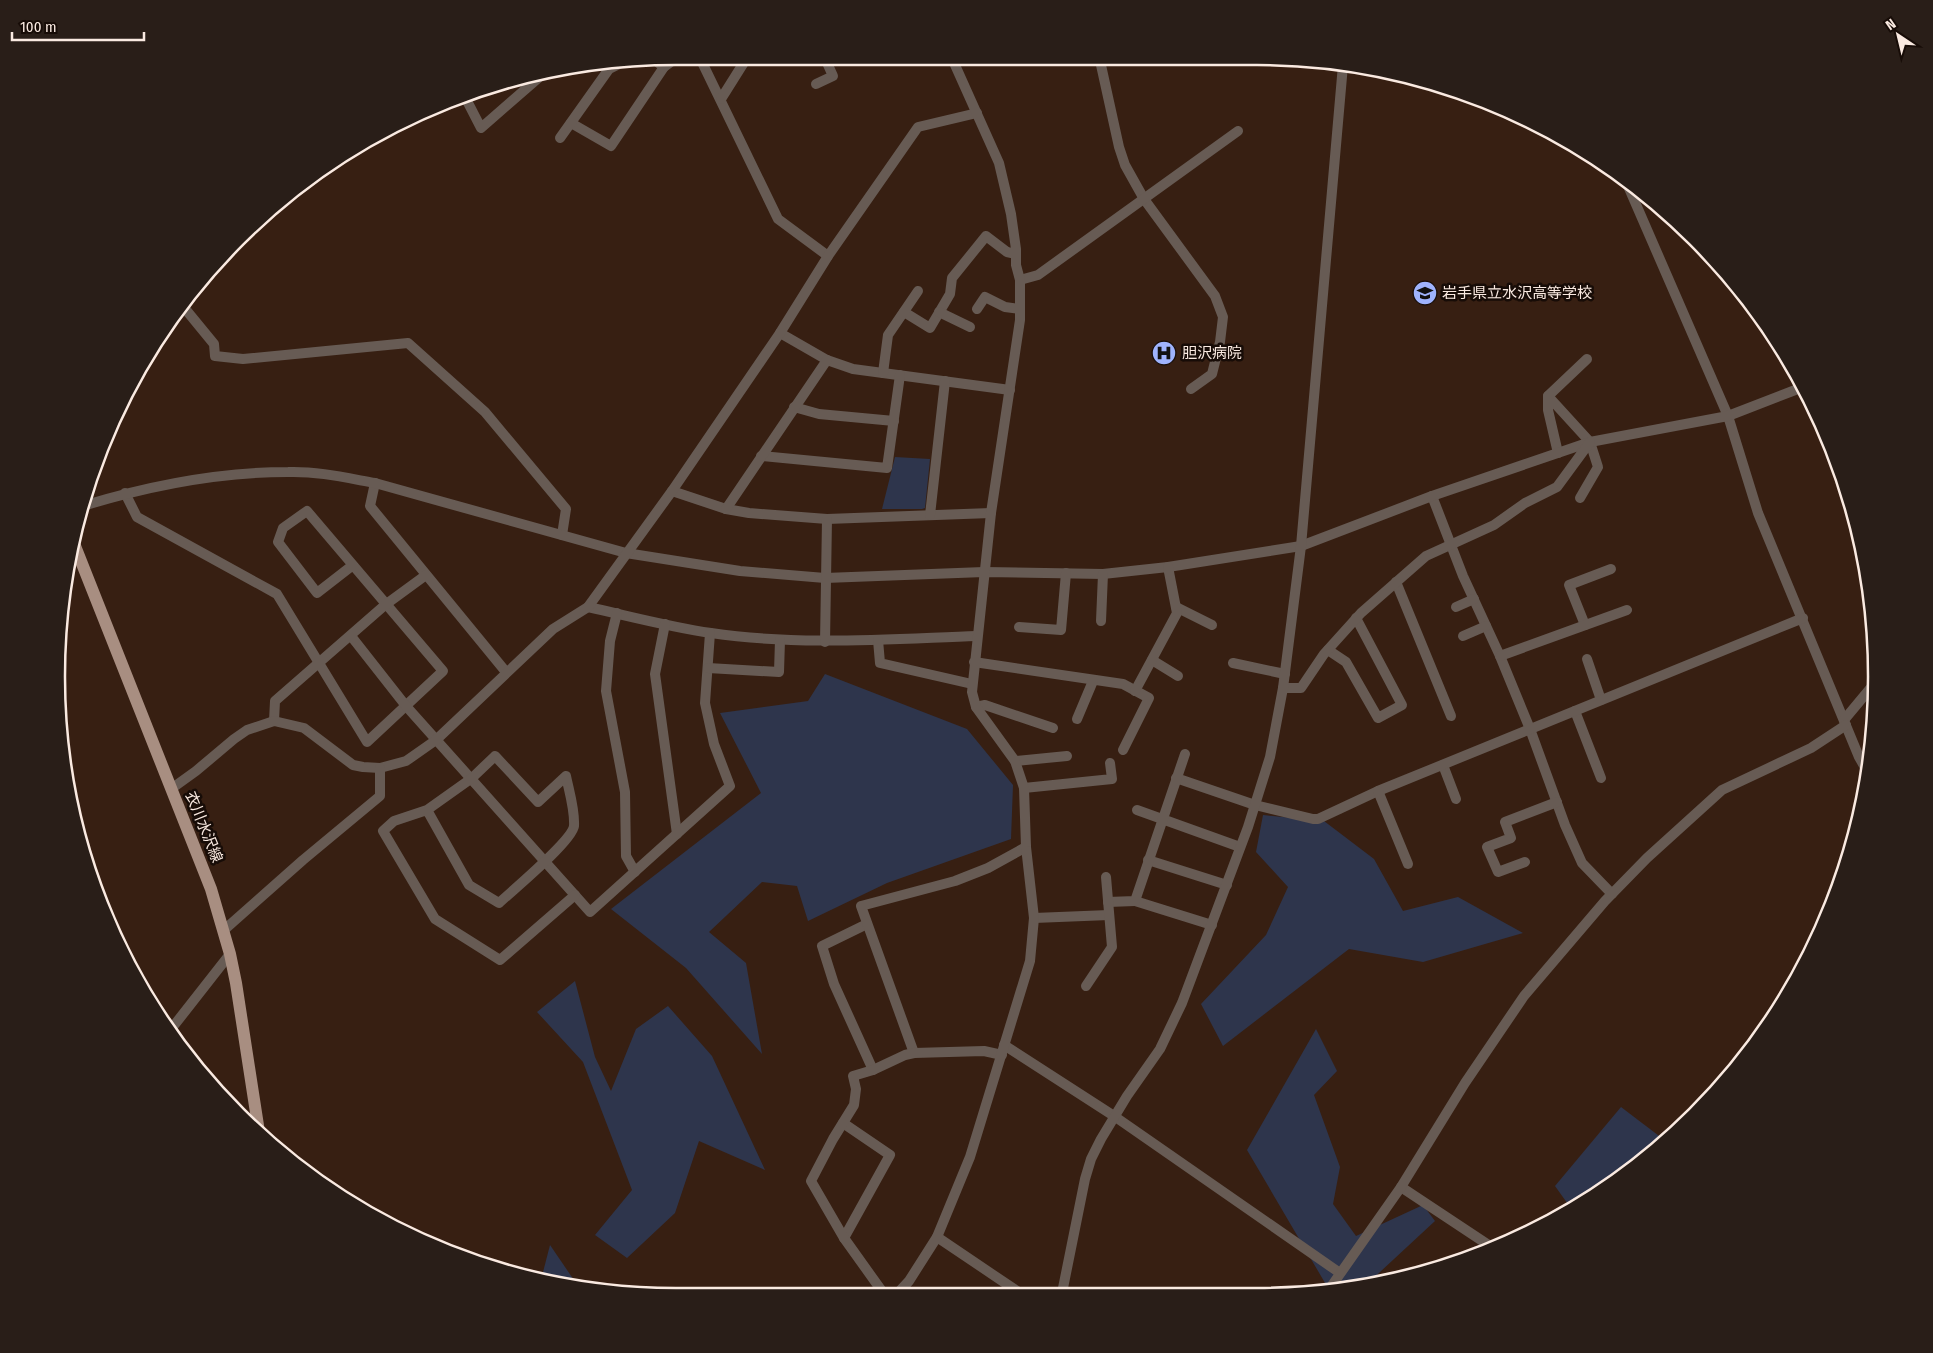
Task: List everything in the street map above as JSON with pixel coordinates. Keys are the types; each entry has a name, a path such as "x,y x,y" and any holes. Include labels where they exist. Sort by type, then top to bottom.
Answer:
{"main road":[{"name":"衣川水沢線","path":"78,553 211,889 224,930 230,954 257,1121"}],"street":[{"path":"704,65 778,219 828,256"},
{"path":"721,99 742,65"},
{"path":"816,84 834,76 829,65"},
{"path":"903,1288 937,1237 970,1157 1030,961 1034,918 1026,847 1024,788 1015,760 976,707 972,692 976,636 991,513 1020,309 1020,280 1016,265 1011,214 999,163 955,65"},
{"path":"1101,65 1119,147 1125,165 1144,199 1215,296 1224,317 1212,374 1191,389"},
{"path":"571,123 611,146 664,67"},
{"path":"560,138 610,69"},
{"path":"1063,1288 1087,1172 1101,1139 1126,1096 1160,1049 1182,1003 1227,885 1270,757 1283,688 1301,546 1342,71"},
{"path":"468,102 481,128 533,82"},
{"path":"171,789 247,730 274,721 304,728 353,765 363,767 380,768 406,761 436,740 553,629 588,608 672,491 780,333 828,256 918,127 977,113"},
{"path":"1020,280 1038,275 1238,131"},
{"path":"1631,193 1728,416 1758,513 1845,722 1863,754"},
{"path":"904,312 930,328 950,294 952,278 986,236 1007,252 1016,254"},
{"path":"883,373 888,335 918,291"},
{"path":"977,310 985,296 1005,307 1020,309"},
{"path":"187,310 214,344 215,356 243,359 408,342 485,412 566,509 562,535"},
{"path":"939,312 970,327"},
{"path":"780,333 827,360 853,369 1010,390"},
{"path":"1558,453 1548,410 1548,396 1587,358"},
{"path":"726,509 827,360"},
{"path":"761,456 887,468 900,375"},
{"path":"930,515 945,381"},
{"path":"90,504 125,493 204,477 290,472 350,478 375,483 626,553 740,571 826,578 984,572 1103,574 1168,567 1301,546 1432,496 1590,442 1728,416 1796,390"},
{"path":"1548,396 1590,442 1598,466 1580,498"},
{"path":"794,407 819,414 894,421"},
{"path":"1283,688 1301,688 1328,650 1356,618 1426,556 1494,525 1525,503 1557,487 1590,442"},
{"path":"375,483 370,506 506,672"},
{"path":"672,491 726,509 749,513 827,519 991,513"},
{"path":"125,493 137,517 277,594 367,742 442,670 307,511 283,528 278,542 317,594 353,566"},
{"path":"1432,496 1530,729 1582,863 1612,894"},
{"path":"824,642 827,519"},
{"path":"1135,691 1177,613 1168,567"},
{"path":"1585,625 1569,585 1611,569"},
{"path":"1019,627 1061,630 1066,573"},
{"path":"1101,621 1103,574"},
{"path":"274,721 275,701 385,605 426,575"},
{"path":"1396,582 1451,716"},
{"path":"1456,607 1474,599"},
{"path":"1176,607 1212,625"},
{"path":"588,608 710,633 780,640 824,642 976,636"},
{"path":"1500,656 1627,610"},
{"path":"617,614 610,641 606,691 625,792 626,856 635,872"},
{"path":"1328,650 1346,662 1378,718 1402,705 1356,618"},
{"path":"1176,778 1255,805 1318,819 1378,791 1803,618"},
{"path":"665,624 655,674 677,834"},
{"path":"1462,636 1486,626"},
{"path":"351,636 406,706 590,912 730,786 714,744 705,704 710,633"},
{"path":"708,668 779,672 780,640"},
{"path":"878,640 880,663 972,684"},
{"path":"1587,659 1602,700"},
{"path":"1152,660 1178,676"},
{"path":"974,662 1123,684 1149,698 1123,750"},
{"path":"1233,663 1285,674"},
{"path":"1077,719 1093,681"},
{"path":"1334,1283 1401,1187 1465,1083 1524,996 1612,894 1647,858 1722,790 1811,748 1845,722 1868,692"},
{"path":"976,707 984,705 1054,728"},
{"path":"1575,711 1601,778"},
{"path":"1135,901 1185,754"},
{"path":"427,810 469,885 499,903 565,842 574,828 573,811 566,776 538,802 495,756 472,778 427,810 394,822 383,831 436,919 500,960 575,895"},
{"path":"1015,760 1067,756"},
{"path":"1024,788 1112,779 1110,763"},
{"path":"1442,765 1456,799"},
{"path":"224,930 303,860 380,796 380,768"},
{"path":"1378,791 1408,864"},
{"path":"1525,862 1498,872 1487,847 1511,838 1505,822 1557,802"},
{"path":"1138,810 1240,847"},
{"path":"914,1053 861,906 955,881 988,868 1026,847"},
{"path":"1148,860 1227,885"},
{"path":"1086,986 1112,947 1106,877"},
{"path":"1108,902 1135,901 1212,925"},
{"path":"1034,918 1109,916"},
{"path":"867,924 822,946 834,984 873,1070"},
{"path":"174,1025 230,954"},
{"path":"880,1288 844,1238 811,1181 854,1105 856,1089 852,1076 873,1070 905,1055 914,1053 1003,1050 1114,1116 1340,1273"},
{"path":"843,1122 890,1155 844,1238"},
{"path":"1401,1187 1486,1243"},
{"path":"937,1237 1013,1288"}],"shaded area":[{"path":"895,457 930,459 925,508 882,509"},
{"path":"825,674 967,729 1013,785 1011,839 887,883 808,921 797,886 762,882 709,932 746,963 762,1054 686,968 611,909 761,793 720,713 808,701"},
{"path":"1263,815 1324,821 1374,859 1403,911 1458,897 1523,933 1423,962 1349,949 1223,1046 1201,1004 1266,935 1288,887 1256,852"},
{"path":"575,981 595,1057 611,1091 636,1029 668,1006 712,1056 765,1170 699,1141 675,1213 627,1258 595,1235 632,1190 583,1062 537,1012"},
{"path":"1316,1029 1337,1071 1314,1095 1340,1167 1333,1204 1356,1236 1423,1205 1435,1221 1376,1276 1326,1284 1247,1150"},
{"path":"1621,1107 1660,1136 1629,1162 1567,1203 1555,1186"},
{"path":"550,1245 573,1279 557,1276 543,1273"}],"place":[{"name":"岩手県立水沢高等学校","path":"1425,293"},
{"name":"胆沢病院","path":"1164,353"}]}
